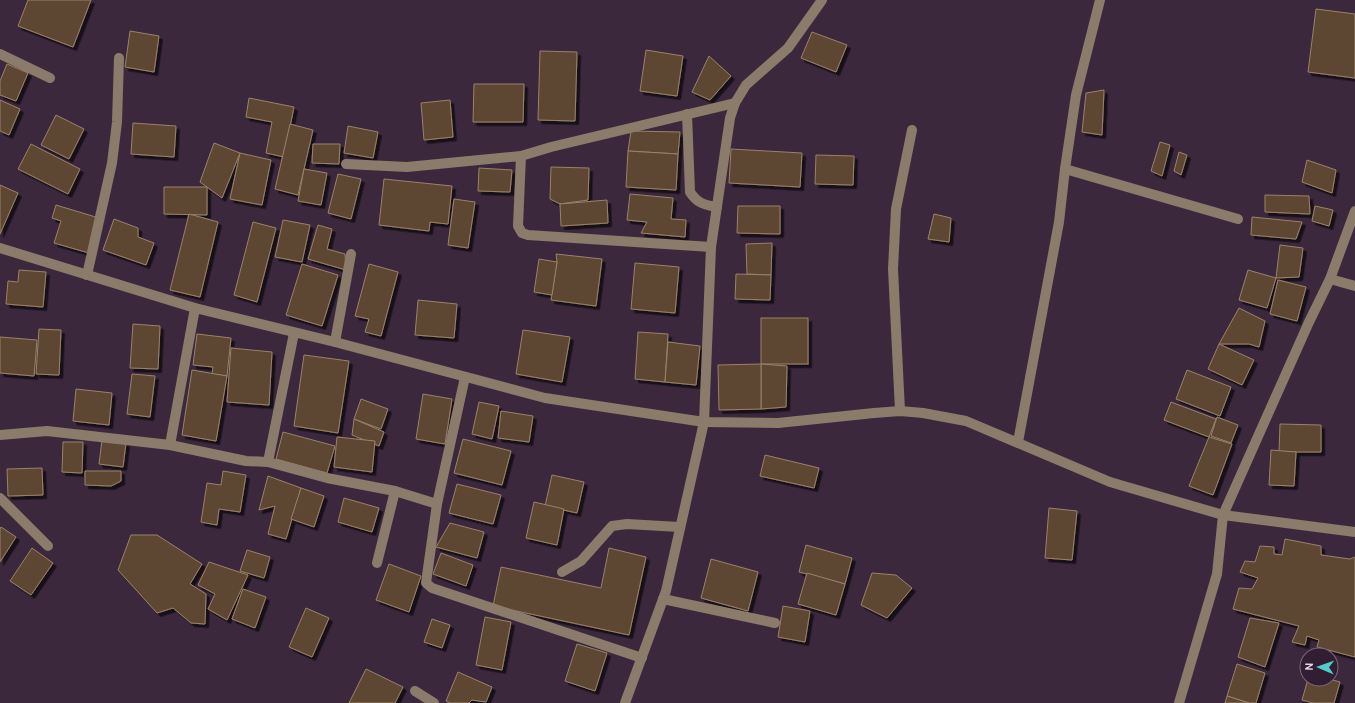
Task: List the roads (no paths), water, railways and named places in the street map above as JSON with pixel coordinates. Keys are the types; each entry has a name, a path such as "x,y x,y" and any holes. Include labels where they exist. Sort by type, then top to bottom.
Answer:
{"street":[{"path":"625,703 663,599 704,422 711,247 730,118 735,103 746,85 788,48 822,0"},
{"path":"1018,442 1059,222 1076,96 1100,0"},
{"path":"0,54 50,78"},
{"path":"88,275 112,163 117,122 119,58"},
{"path":"346,164 407,167 521,156 735,103"},
{"path":"687,114 690,192 696,200 704,205 716,208"},
{"path":"900,411 893,269 896,209 912,130"},
{"path":"521,156 518,226 522,233 528,235 711,247"},
{"path":"1065,169 1238,219"},
{"path":"1179,703 1217,574 1223,515 1309,322 1330,279 1355,211"},
{"path":"0,248 195,308 335,342 545,398 704,422 778,423 900,411 923,413 966,421 1110,482 1223,515 1355,532"},
{"path":"335,342 351,254"},
{"path":"1330,279 1355,286"},
{"path":"170,446 195,308"},
{"path":"268,462 294,333"},
{"path":"465,377 437,504 426,583 432,588 642,658"},
{"path":"0,435 47,431 170,446 246,461 268,462 300,469 327,478 395,491 437,504"},
{"path":"377,563 395,491"},
{"path":"0,498 48,546"},
{"path":"562,572 581,560 612,526 627,524 679,527"},
{"path":"663,599 775,623"},
{"path":"415,691 434,703"}]}
